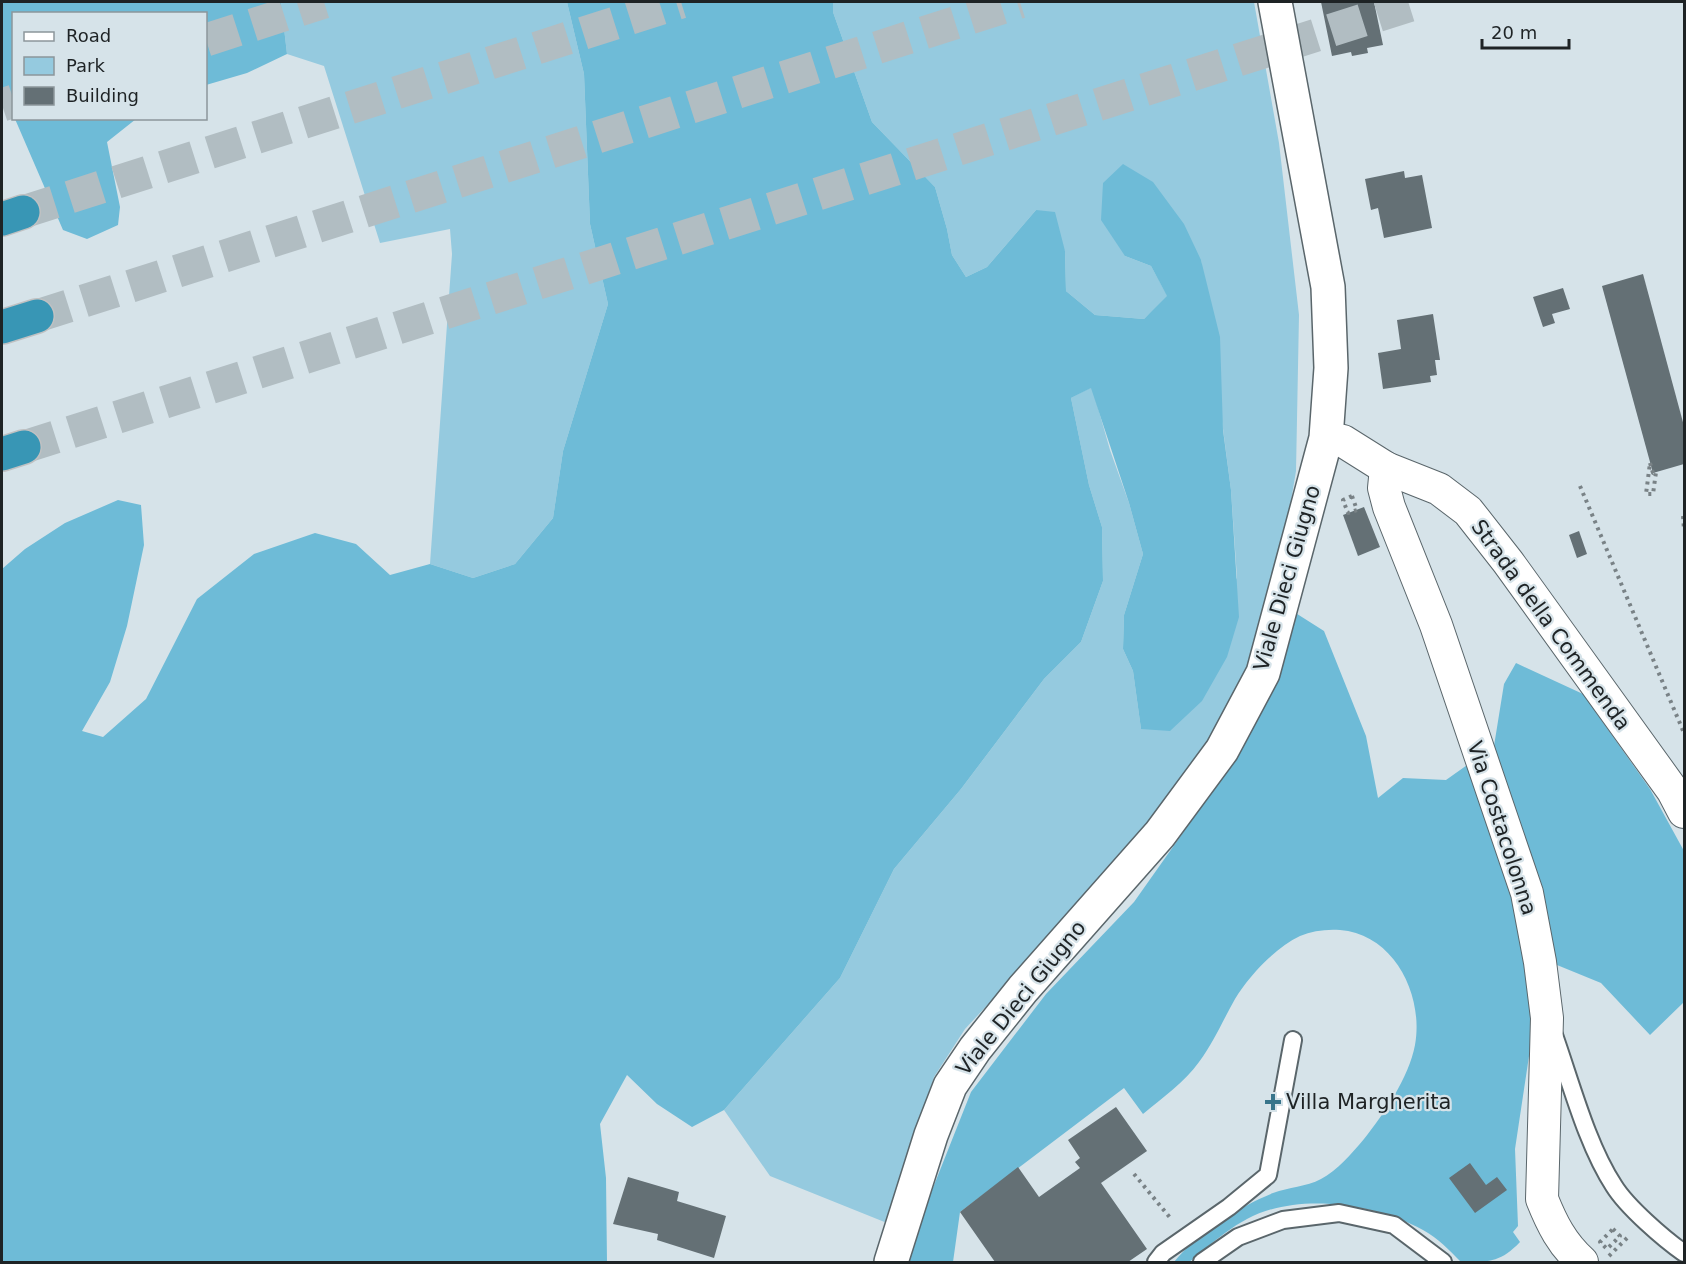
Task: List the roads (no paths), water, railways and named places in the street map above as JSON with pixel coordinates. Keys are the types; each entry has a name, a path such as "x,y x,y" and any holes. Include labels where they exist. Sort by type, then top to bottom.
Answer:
{"highway":[{"path":"2,327 37,316"}],"main road":[{"name":"Viale Dieci Giugno","path":"891,1263 931,1135 950,1086 975,1049 1023,989 1160,834 1222,750 1263,673 1326,438 1330,368 1328,287 1275,2"}],"street":[{"name":"Strada della Commenda","path":"1326,438 1343,441 1386,468 1439,489 1468,511 1508,562 1673,791 1684,812"},
{"name":"Via Costacolonna","path":"1386,468 1384,488 1389,507 1436,625 1527,893 1540,962 1547,1018 1542,1199 1552,1227 1577,1255"}],"lane":[{"path":"1547,1018 1596,1153 1615,1188 1646,1220 1684,1253"},
{"path":"1156,1263 1163,1253 1269,1175 1293,1040"},
{"path":"1202,1263 1238,1237 1283,1220 1339,1213 1394,1225 1443,1263"}],"tunnel":[{"path":"207,40 324,2"},
{"path":"23,212 681,2"},
{"path":"37,316 1020,2"},
{"path":"24,447 1420,2"},
{"path":"2,105 12,102"}],"place":[{"name":"Villa Margherita","path":"1273,1102"}]}
